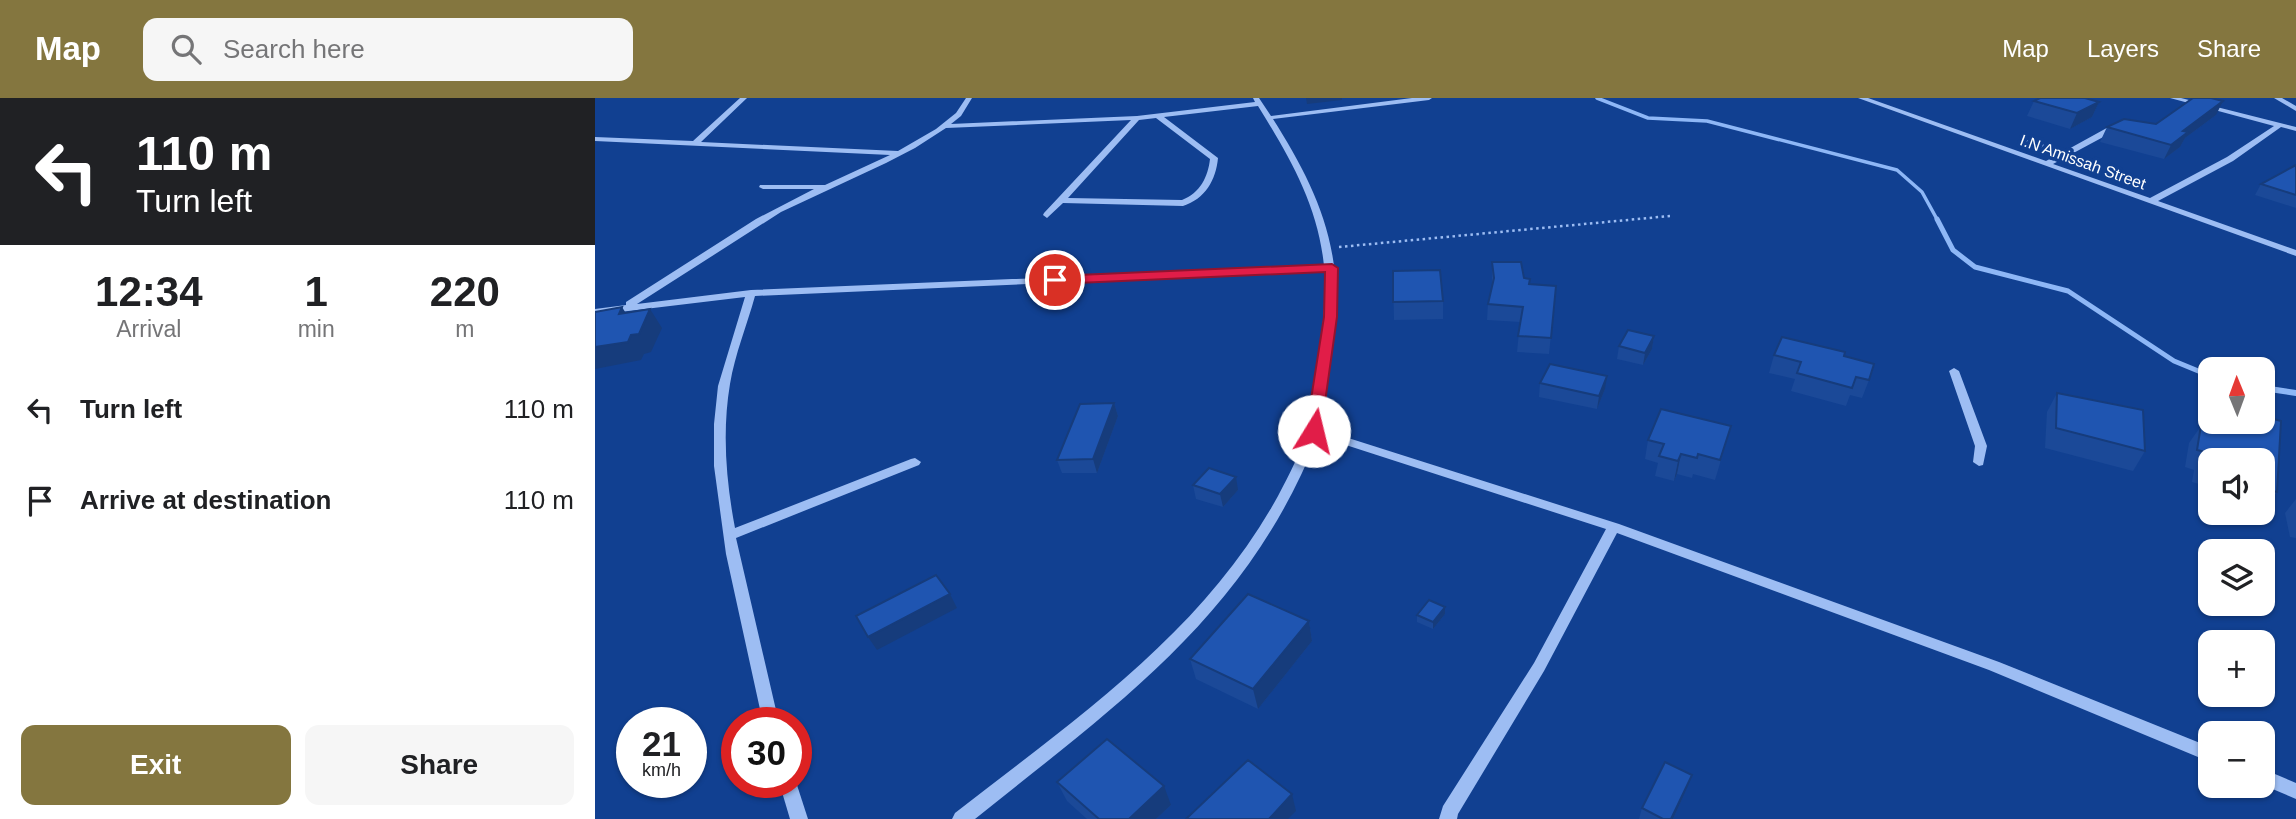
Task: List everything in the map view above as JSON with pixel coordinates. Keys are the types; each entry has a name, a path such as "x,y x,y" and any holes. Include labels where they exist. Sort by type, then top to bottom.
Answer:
{"street":[{"path":"694,144 744,98"},
{"path":"627,306 777,210 875,168 943,126 961,111 969,98"},
{"path":"1268,118 1376,101 1429,98"},
{"name":"I.N Amissah Street","path":"1861,98 2296,253"},
{"path":"2173,98 2296,129"},
{"path":"2277,98 2296,109"},
{"path":"943,126 1137,118 1258,101 1304,178 1318,210 1332,268 1331,317 1314,431 1285,490 1243,562 1192,625 1127,685 961,819"},
{"path":"1061,200 1195,200 1201,193 1215,158 1158,116"},
{"path":"1047,215 1137,118"},
{"path":"2046,163 2117,126"},
{"path":"2151,201 2230,159 2278,126"},
{"path":"595,139 898,153"},
{"path":"2027,141 2064,153"},
{"path":"763,187 829,188"},
{"path":"595,312 751,293 1332,268"},
{"path":"666,283 685,300"},
{"path":"751,293 724,387 719,449 730,535 768,707"},
{"path":"1954,371 1981,446 1979,462"},
{"path":"1314,431 1614,527 1994,666 2198,750"},
{"path":"730,535 915,462"},
{"path":"1448,819 1449,812 1539,667 1614,527"},
{"path":"2275,782 2296,791"},
{"path":"792,798 799,819"}],"path":[{"path":"1327,248 1670,216"}],"building":[{"path":"2040,98 2085,98 2099,102 2077,113 2034,101"},
{"path":"2193,98 2223,101 2183,131 2188,132 2171,145 2107,127 2124,119 2156,124"},
{"path":"2296,165 2296,195 2261,184"},
{"path":"1492,262 1521,262 1524,278 1530,279 1529,284 1556,286 1551,338 1518,336 1523,307 1488,304 1494,278"},
{"path":"1440,270 1443,301 1393,302 1393,271"},
{"path":"622,307 619,314 650,309 639,334 631,335 628,342 595,347 595,312"},
{"path":"1628,330 1654,336 1645,353 1619,346"},
{"path":"1782,337 1845,352 1844,356 1874,364 1869,380 1856,377 1852,388 1797,373 1801,362 1774,355"},
{"path":"1550,364 1607,376 1599,396 1540,383"},
{"path":"2057,393 2143,410 2145,451 2056,428"},
{"path":"1114,403 1093,459 1057,460 1080,404"},
{"path":"1661,409 1731,426 1720,460 1698,454 1697,458 1681,454 1678,461 1659,456 1664,444 1648,440"},
{"path":"2275,419 2281,421 2277,492 2275,448 2197,450 2200,434 2275,434"},
{"path":"1209,468 1236,477 1220,494 1193,485"},
{"path":"936,575 950,594 868,637 856,616"},
{"path":"1248,594 1309,621 1253,689 1190,659"},
{"path":"1429,600 1445,607 1433,622 1417,615"},
{"path":"1107,739 1164,786 1129,819 1099,819 1057,782"},
{"path":"1248,760 1292,794 1269,819 1186,819"},
{"path":"1665,762 1692,775 1671,819 1663,819 1642,808"}],"waterway":[{"path":"1597,98 1648,118 1707,121 1897,170 1922,192 1938,221"},
{"path":"1937,219 1953,250 1975,267 2068,291 2174,361 2198,371"},
{"path":"2275,390 2296,393"}],"route":[{"path":"1055,280 1332,268 1331,317 1314,431"}]}
